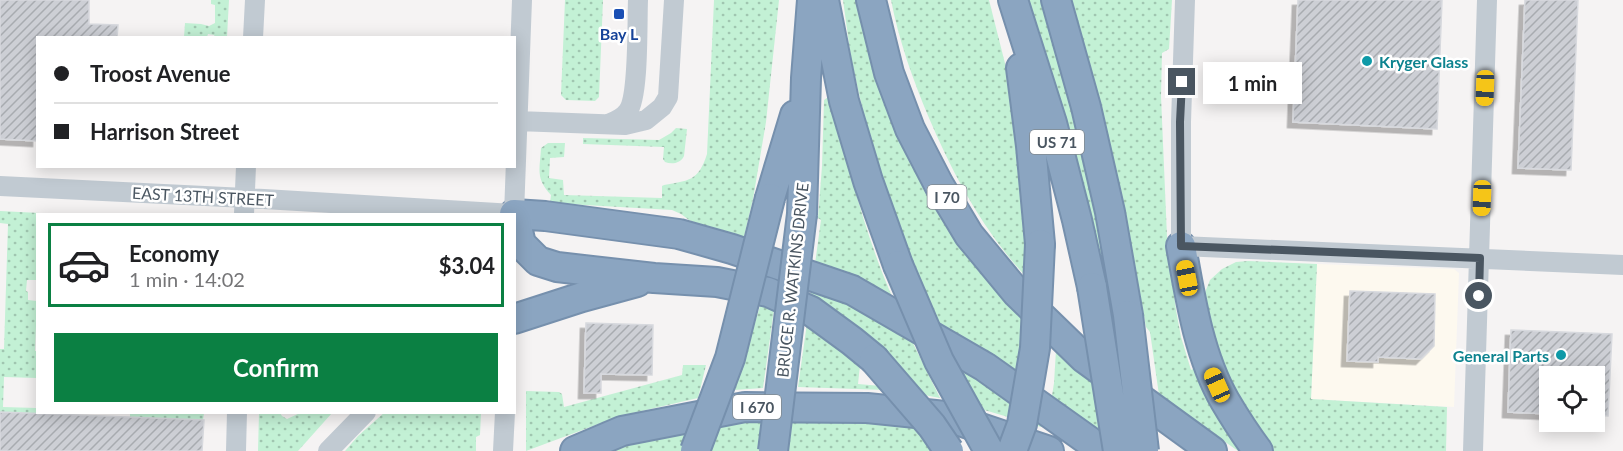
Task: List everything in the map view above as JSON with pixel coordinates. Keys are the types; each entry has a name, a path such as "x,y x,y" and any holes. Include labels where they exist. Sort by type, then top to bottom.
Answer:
{"highway":[{"name":"BRUCE R. WATKINS DRIVE","path":"773,451 802,214 806,78 812,0"},
{"path":"824,0 844,101 868,181 898,266 939,362 989,451"},
{"name":"I 70","path":"871,0 889,73 910,129 939,185 969,235 1017,293 1084,358 1212,451"},
{"path":"1012,451 1022,424 1035,348 1040,244 1031,146 1013,0"},
{"name":"US 71","path":"1013,0 1052,123 1077,220 1092,287 1118,451"},
{"path":"1056,0 1086,107 1110,212 1128,315 1144,451"},
{"path":"695,451 730,358 770,198 806,78"},
{"path":"516,214 679,234 732,249 852,290 986,367 1103,451"},
{"path":"516,223 521,244 538,261 557,267 654,278 717,282 768,292 811,311 874,359 932,426 949,451"},
{"path":"1181,246 1199,332 1211,370 1224,400 1258,451"},
{"path":"516,318 622,285 654,278"},
{"name":"I 670","path":"575,451 622,431 745,407 867,408 945,416 1049,451"}],"street":[{"path":"253,36 255,0"},
{"path":"516,168 522,0"},
{"path":"606,125 616,121 627,112 634,96 638,0"},
{"path":"518,121 625,125 646,120 662,107 668,97 674,0"},
{"path":"1185,0 1180,122 1181,246 1623,265"},
{"path":"1473,451 1487,0"},
{"path":"244,206 246,168"},
{"path":"514,213 516,168"},
{"name":"EAST 13TH STREET","path":"0,186 244,206 480,213"},
{"path":"236,451 237,414"},
{"path":"328,451 364,414"},
{"path":"503,451 504,416"}],"shaded area":[{"path":"1317,264 1454,269 1459,273 1454,407 1311,399"}],"green space":[{"path":"211,0 229,0 227,36 208,34 207,36 184,36 185,23 209,26 215,23 215,5 211,4"},
{"path":"565,0 603,0 599,97 595,101 566,100 561,95"},
{"path":"714,0 779,0 766,122 753,199 743,241 689,220 672,210 550,203 551,195 540,173 541,148 548,143 565,143 564,157 550,158 549,178 563,180 564,195 662,198 662,186 696,175 707,154"},
{"path":"843,0 858,0 977,267 1027,325 1021,384 943,333 911,260 872,151 851,58"},
{"path":"891,0 989,0 1015,103 1030,281 985,224 949,162 912,75"},
{"path":"1023,0 1046,0 1113,283 1101,273"},
{"path":"1067,0 1172,0 1169,49 1162,53 1161,96 1167,237 1176,310 1191,370 1201,365 1246,451 1238,451 1159,395 1150,332 1146,327 1133,256"},
{"path":"831,95 866,227 895,303 815,264 821,220 818,218 824,100"},
{"path":"676,128 687,129 684,156 679,162 665,162 664,147 583,144 583,138 659,140"},
{"path":"0,211 40,213 36,213 36,280 27,280 26,291 28,300 36,301 36,378 4,377 3,407 36,408 36,414 0,412 0,349 4,349 8,224 0,223"},
{"path":"1236,262 1317,264 1311,399 1447,407 1446,451 1270,451 1217,360 1204,295 1210,280 1222,269"},
{"path":"812,284 907,331 940,398 919,394 810,302"},
{"path":"761,303 774,309 763,388 734,390"},
{"path":"807,323 860,365 858,384 881,386 886,390 798,387"},
{"path":"1056,350 1096,385 1104,439 1051,402"},
{"path":"955,360 1045,422 1041,427 981,409"},
{"path":"683,365 706,365 698,398 620,416 526,451 526,391 559,392 562,394 564,407 682,375"},
{"path":"130,414 204,414 203,420 130,417"},
{"path":"259,414 281,414 287,419 298,414 331,414 298,451 258,451"},
{"path":"383,414 481,414 480,435 476,437 476,451 345,451"},
{"path":"758,418 915,424 935,451 604,451 627,442"}],"building":[{"path":"0,0 89,0 89,24 118,25 117,36 36,36 36,141 0,139"},
{"name":"Kryger Glass","path":"1298,0 1442,0 1437,129 1293,122"},
{"path":"1525,0 1578,0 1571,170 1518,168"},
{"path":"1350,291 1435,294 1434,346 1421,359 1378,357 1378,362 1347,361"},
{"path":"586,323 653,325 652,375 601,374 601,393 584,393"},
{"name":"General Parts","path":"1511,330 1612,334 1608,416 1605,416 1605,366 1539,366 1539,413 1508,412"},
{"path":"0,412 204,420 202,451 0,451"}],"place":[{"name":"Bay L","path":"619,14"},
{"name":"Kryger Glass","path":"1367,61"},
{"name":"General Parts","path":"1561,355"}],"route":[{"path":"1182,82 1181,246 1480,258 1479,296"}]}
